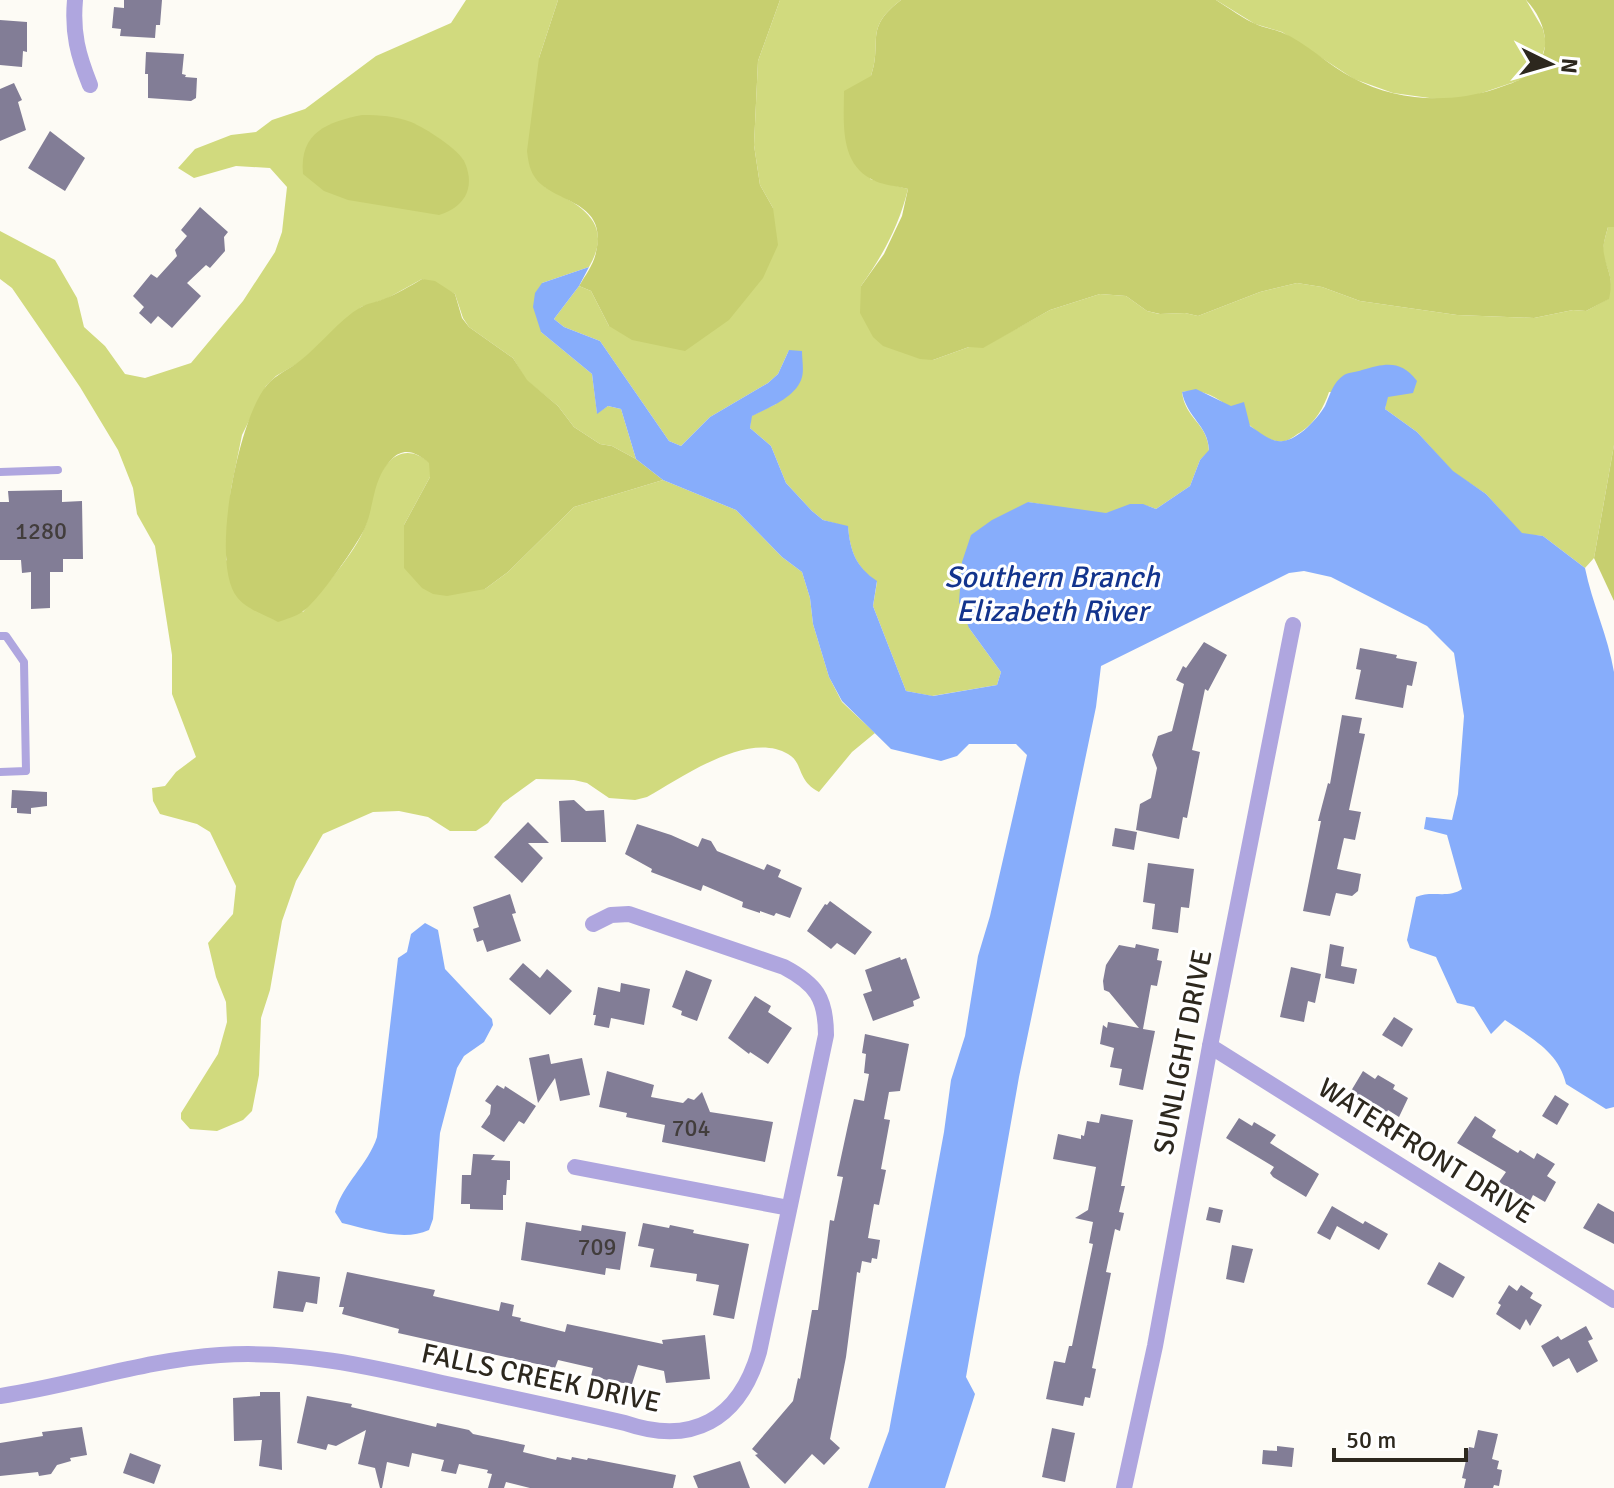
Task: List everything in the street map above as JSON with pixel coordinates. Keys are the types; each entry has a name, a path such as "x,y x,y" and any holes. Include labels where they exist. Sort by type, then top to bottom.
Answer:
{"street":[{"path":"75,0 73,20 78,54 90,85"},
{"name":"SUNLIGHT DRIVE","path":"1124,1488 1155,1346 1293,625"},
{"name":"FALLS CREEK DRIVE","path":"0,1396 48,1388 156,1362 221,1355 285,1354 349,1362 625,1423 649,1431 674,1432 698,1427 720,1415 739,1398 752,1377 826,1035 826,1013 818,993 803,977 784,967 629,914 611,915 593,924"},
{"name":"WATERFRONT DRIVE","path":"1210,1046 1614,1300"},
{"path":"575,1167 789,1208"}],"lane":[{"path":"0,472 58,470"},
{"path":"0,636 6,636 24,662 26,771 0,772"}],"green space":[{"path":"466,0 558,0 539,58 545,187 581,208 596,227 598,238 589,267 542,283 541,332 592,374 597,413 608,406 621,409 636,459 612,446 600,444 574,427 558,406 526,380 513,358 469,327 455,294 422,279 386,299 361,307 300,362 276,376 266,386 242,435 231,489 226,560 303,612 360,538 367,522 373,490 382,471 395,457 411,453 430,463 430,477 404,525 485,589 508,572 574,507 663,480 736,510 782,557 802,572 829,677 842,702 875,733 852,752 819,792 807,782 788,754 772,748 754,748 715,759 647,797 635,800 609,798 587,783 574,780 536,779 503,803 488,823 476,831 450,831 428,817 399,811 373,812 323,834 296,881 282,921 270,990 261,1018 259,1075 252,1111 243,1120 217,1131 190,1129 181,1119 181,1113 218,1054 227,1022 226,1002 208,943 233,914 236,886 210,832 197,824 160,814 153,801 152,788 165,786 176,772 196,757 172,694 172,655 155,546 137,514 133,488 118,450 80,387 12,288 0,279 0,231 55,260 77,298 84,327 105,346 125,374 145,378 191,363 243,301 275,252 282,232 287,187 270,168 236,166 194,178 178,168 195,149 231,135 256,132 272,120 305,109 376,56 451,23"},
{"path":"558,0 780,0 758,61 754,145 760,185 773,208 778,245 763,278 729,320 685,351 632,340 609,326 591,291 579,286 596,252 598,234 594,221 576,204 542,185 531,170 527,151 539,58"},
{"path":"780,0 901,0 882,19 876,36 871,76 870,179 908,189 889,240 861,286 933,360 969,347 983,347 1050,310 1100,294 1126,296 1147,311 1159,314 1198,316 1260,292 1297,283 1322,287 1360,301 1457,315 1534,318 1573,310 1586,311 1608,299 1610,280 1603,248 1608,227 1614,227 1614,445 1594,558 1585,568 1543,536 1522,534 1486,494 1453,472 1417,432 1385,409 1387,397 1329,392 1311,424 1285,441 1262,435 1213,396 1182,392 1187,409 1205,434 1209,451 1200,460 1190,486 1156,509 1135,505 1099,513 1028,502 969,628 1001,672 997,685 932,696 906,691 873,606 877,582 855,558 848,527 823,520 812,511 786,483 771,446 750,428 751,416 776,404 789,350 778,374 768,383 710,417 681,446 669,441 600,341 564,327 554,319 579,286 591,291 609,326 773,208 760,185 754,145 758,61"},
{"path":"901,0 1216,0 1252,23 1291,37 1344,73 1370,86 1405,96 1441,98 1495,89 1520,79 1536,67 1543,54 1545,37 1536,13 1526,0 1614,0 1614,227 1608,227 1604,248 1611,280 1609,299 1586,311 1573,310 1534,318 1457,315 1360,301 1322,287 1297,283 1260,292 1198,316 1160,314 1147,311 1126,296 1100,294 1050,310 983,348 969,347 933,360 920,359 883,346 873,337 860,313 861,286 884,254 902,216 908,189 875,181 853,162 846,140 844,91 871,76 878,28 889,10"},
{"path":"1216,0 1526,0 1543,29 1546,43 1534,70 1523,79 1470,97 1444,100 1393,93 1354,79 1282,32 1255,24"},
{"path":"362,115 387,116 411,122 449,145 462,157 468,172 468,189 461,202 439,215 348,200 324,191 303,174 306,148 318,131 338,121"},
{"path":"422,279 435,281 455,294 462,318 469,327 513,358 527,380 558,406 574,427 600,444 612,446 636,459 663,480 574,507 508,572 485,589 447,596 422,588 404,568 404,525 430,477 429,463 416,454 401,453 392,459 381,475 365,528 336,573 309,607 278,622 250,608 237,597 229,579 226,554 231,490 238,457 257,402 271,381 301,360 353,312"},
{"path":"1614,445 1614,601 1594,558"}],"water":[{"name":"Southern Branch Elizabeth River","path":"589,267 554,319 564,327 600,341 669,441 681,446 710,417 768,383 778,374 789,350 802,351 803,374 799,384 781,401 752,416 750,428 771,446 786,483 812,511 823,520 848,526 855,558 877,581 873,606 906,691 933,696 997,685 1001,672 969,628 959,602 962,562 971,535 992,520 1028,502 1106,513 1130,504 1143,504 1156,509 1190,486 1200,460 1209,450 1205,434 1188,409 1182,392 1196,389 1231,406 1244,402 1250,426 1270,439 1283,441 1295,437 1312,422 1325,406 1334,385 1344,375 1386,365 1405,369 1417,381 1413,393 1388,397 1385,409 1417,432 1453,471 1486,494 1522,533 1543,536 1585,568 1608,645 1614,672 1614,1107 1606,1109 1566,1084 1550,1054 1505,1020 1491,1034 1474,1007 1457,1003 1436,957 1410,948 1407,940 1416,897 1462,889 1447,835 1424,829 1426,817 1452,820 1458,794 1464,716 1454,653 1427,626 1331,577 1304,571 1289,573 1101,666 1096,707 1019,1077 966,1377 975,1394 945,1488 868,1488 889,1431 951,1080 965,1036 978,956 1027,755 1016,744 969,744 957,756 941,761 891,749 842,701 829,677 802,572 782,557 736,510 663,480 636,459 621,409 608,406 597,414 592,374 541,332 533,307 535,293 542,283"},
{"path":"425,923 438,930 445,969 492,1019 493,1025 484,1042 464,1056 457,1068 440,1133 433,1219 429,1230 397,1235 342,1223 335,1212 377,1137 398,958 407,952 411,934"}],"building":[{"path":"124,0 162,0 160,25 156,25 155,38 120,36 121,29 112,28 114,7 124,8"},
{"path":"0,20 27,22 27,52 23,51 22,67 0,65"},
{"path":"146,52 184,54 182,74 197,78 196,98 191,101 148,98"},
{"path":"14,83 22,100 18,102 26,130 0,141 0,89"},
{"path":"50,131 85,158 65,191 28,168"},
{"path":"200,207 228,232 224,237 225,251 210,268 206,265 187,283 201,296 172,328 158,316 151,324 139,313 144,307 133,296 151,274 157,278 177,256 175,250 187,236 181,230"},
{"path":"62,490 62,502 82,501 83,559 63,559 63,572 50,572 50,608 31,609 31,572 22,573 21,560 0,560 0,502 9,502 8,491"},
{"path":"1204,642 1227,655 1208,691 1205,689 1192,750 1200,752 1187,818 1183,817 1179,839 1136,830 1140,804 1151,798 1157,768 1152,755 1158,736 1172,731 1184,684 1176,680 1183,666 1186,668"},
{"path":"1360,648 1417,662 1412,686 1407,685 1403,708 1355,699 1361,670 1356,669"},
{"path":"1342,715 1362,718 1359,733 1365,734 1349,810 1361,812 1355,840 1344,838 1337,869 1361,874 1358,891 1352,896 1336,893 1330,916 1303,911 1321,821 1318,821 1330,784"},
{"path":"12,790 47,792 47,806 31,808 31,814 17,813 17,808 11,808"},
{"path":"574,800 586,811 604,810 606,842 561,842 559,801"},
{"path":"528,822 549,843 528,843 543,858 522,883 494,857"},
{"path":"637,824 698,847 702,838 711,841 717,851 764,870 767,864 781,870 778,877 802,888 790,918 776,913 774,916 760,913 742,907 743,902 703,885 701,891 651,872 652,869 625,854"},
{"path":"1115,828 1137,832 1134,850 1112,846"},
{"path":"1148,863 1194,869 1189,908 1181,907 1178,933 1152,929 1155,904 1143,902"},
{"path":"510,894 516,913 512,914 521,941 487,952 483,940 477,942 473,929 479,927 473,907"},
{"path":"830,901 872,932 855,955 837,943 831,949 807,931"},
{"path":"1136,944 1159,949 1157,960 1162,961 1157,986 1151,985 1143,1029 1155,1031 1143,1090 1119,1085 1122,1069 1110,1067 1114,1048 1100,1044 1103,1025 1107,1028 1108,1022 1139,1028 1104,990 1103,981 1106,965 1119,945 1135,948"},
{"path":"1330,944 1344,947 1341,966 1357,969 1354,984 1325,978"},
{"path":"900,957 901,960 906,958 920,998 913,1001 914,1006 873,1021 863,994 872,991 865,970"},
{"path":"523,963 540,978 547,969 572,991 550,1015 509,979"},
{"path":"1291,967 1321,974 1315,1003 1308,1001 1304,1022 1280,1017"},
{"path":"686,970 712,980 697,1021 681,1015 682,1011 672,1007"},
{"path":"621,983 650,989 644,1025 611,1018 609,1028 594,1025 598,987 620,992"},
{"path":"755,996 771,1006 768,1012 792,1028 768,1064 728,1038"},
{"path":"1394,1017 1413,1029 1402,1047 1382,1035"},
{"path":"865,1034 909,1044 900,1091 889,1092 884,1119 890,1120 881,1169 886,1170 879,1205 874,1204 868,1238 880,1240 877,1259 872,1258 871,1263 862,1261 860,1273 857,1272 846,1357 830,1439 840,1448 824,1465 812,1454 785,1484 752,1449 793,1401 800,1379 812,1310 818,1310 830,1220 834,1221 843,1177 837,1176 848,1125 854,1099 864,1101 869,1074 864,1073 866,1054 862,1053"},
{"path":"549,1054 551,1064 582,1058 590,1095 560,1101 555,1078 538,1103 529,1058"},
{"path":"607,1071 654,1085 651,1097 683,1103 688,1098 694,1100 702,1092 710,1112 773,1122 765,1162 662,1142 665,1125 626,1117 627,1113 599,1107"},
{"path":"1363,1071 1375,1079 1378,1075 1395,1085 1393,1089 1408,1098 1399,1117 1388,1110 1386,1114 1351,1091"},
{"path":"497,1085 504,1089 505,1086 536,1106 524,1124 519,1121 504,1142 481,1127 490,1114 491,1105 485,1101"},
{"path":"1555,1095 1569,1104 1557,1125 1542,1116"},
{"path":"1101,1114 1133,1120 1121,1186 1125,1186 1119,1212 1124,1213 1120,1231 1115,1229 1106,1272 1111,1273 1092,1368 1096,1369 1090,1398 1085,1397 1083,1406 1046,1399 1054,1361 1065,1363 1069,1346 1072,1346 1093,1244 1089,1243 1093,1222 1075,1218 1088,1210 1096,1167 1053,1159 1058,1134 1081,1139 1087,1121 1099,1123"},
{"path":"1475,1116 1496,1130 1492,1137 1518,1153 1520,1150 1534,1159 1537,1153 1555,1164 1547,1176 1556,1182 1545,1202 1533,1195 1530,1201 1499,1182 1506,1172 1457,1143"},
{"path":"1239,1118 1252,1126 1254,1122 1276,1135 1270,1143 1319,1174 1306,1197 1273,1177 1270,1173 1274,1167 1226,1138"},
{"path":"473,1154 495,1155 491,1160 510,1161 510,1180 507,1180 506,1195 503,1195 503,1210 470,1209 470,1204 461,1204 462,1175 471,1175"},
{"path":"1598,1203 1614,1212 1614,1244 1583,1228"},
{"path":"1332,1206 1388,1234 1379,1250 1337,1226 1330,1240 1317,1233"},
{"path":"1209,1207 1223,1210 1220,1223 1206,1220"},
{"path":"526,1222 581,1231 582,1225 626,1232 620,1270 606,1268 605,1275 521,1260"},
{"path":"643,1223 669,1228 670,1225 749,1244 734,1319 713,1315 719,1285 696,1281 697,1274 650,1267 654,1249 638,1246"},
{"path":"1232,1245 1253,1249 1244,1283 1226,1279"},
{"path":"1439,1262 1465,1277 1453,1298 1427,1284"},
{"path":"278,1271 320,1277 317,1304 306,1302 303,1312 273,1308"},
{"path":"347,1272 435,1290 433,1296 499,1311 501,1302 514,1305 512,1316 521,1318 520,1321 565,1332 567,1324 663,1344 662,1340 705,1335 710,1379 666,1383 664,1371 638,1365 632,1384 615,1382 591,1376 593,1368 558,1360 555,1368 398,1333 399,1329 342,1314 344,1307 339,1307"},
{"path":"1509,1285 1517,1291 1521,1285 1533,1293 1530,1298 1542,1305 1530,1326 1526,1319 1520,1330 1496,1314 1501,1305 1498,1303"},
{"path":"1586,1326 1593,1339 1588,1341 1598,1361 1577,1373 1569,1358 1553,1367 1541,1346 1558,1336 1561,1340"},
{"path":"260,1392 280,1392 282,1470 259,1466 262,1440 234,1441 233,1398 260,1396"},
{"path":"307,1396 352,1404 351,1407 436,1427 437,1423 469,1430 473,1434 525,1445 523,1452 556,1460 557,1457 571,1460 572,1457 588,1458 676,1475 673,1488 530,1488 506,1482 504,1488 488,1488 492,1474 487,1473 488,1470 459,1464 456,1474 441,1471 444,1460 412,1453 409,1467 387,1462 380,1488 375,1468 358,1464 366,1430 336,1446 328,1444 326,1450 297,1443"},
{"path":"82,1427 87,1455 70,1458 71,1461 57,1465 51,1474 39,1476 38,1472 0,1476 0,1443 43,1436 42,1432"},
{"path":"1052,1428 1075,1433 1065,1482 1042,1477"},
{"path":"1478,1430 1498,1434 1492,1459 1499,1461 1497,1469 1502,1470 1499,1486 1494,1485 1493,1488 1464,1488 1466,1479 1462,1478 1469,1447 1474,1448"},
{"path":"1277,1446 1294,1448 1292,1467 1262,1464 1263,1450 1277,1451"},
{"path":"130,1453 161,1465 154,1484 123,1473"},
{"path":"740,1461 750,1488 698,1488 693,1476"}]}
